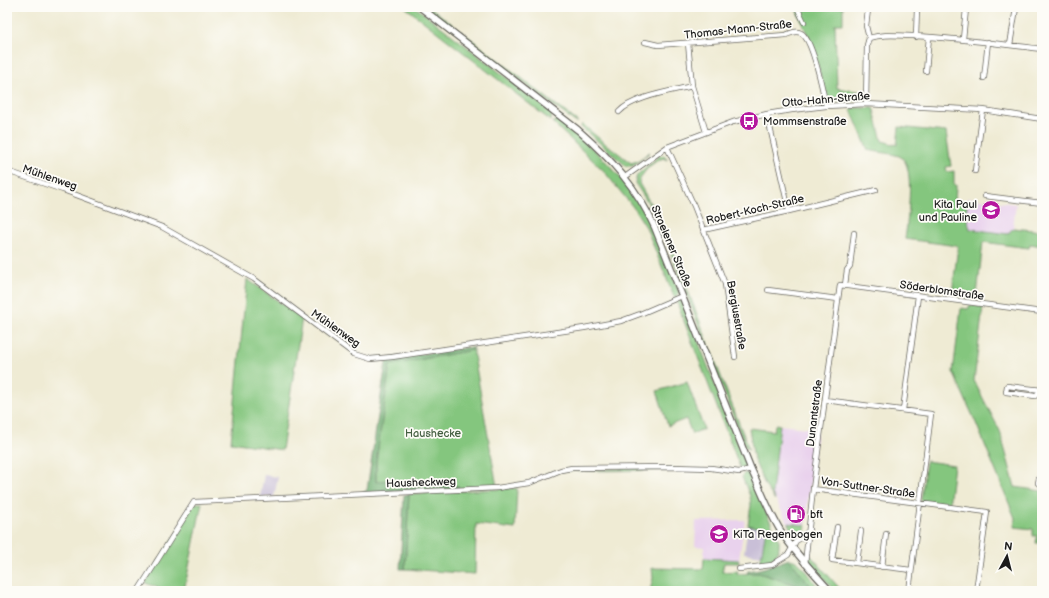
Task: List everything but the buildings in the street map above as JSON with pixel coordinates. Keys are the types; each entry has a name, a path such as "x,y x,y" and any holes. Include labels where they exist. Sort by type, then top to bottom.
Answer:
{"street":[{"name":"Straelener Straße","path":"420,7 578,130 603,152 625,177 646,209 751,469 778,526 805,564 830,591"},
{"path":"797,7 804,22"},
{"path":"916,36 917,8"},
{"path":"1010,45 1016,8"},
{"path":"963,39 966,9"},
{"path":"866,104 867,45 869,38 866,26 868,10"},
{"name":"Thomas-Mann-Straße","path":"645,42 658,45 786,35 796,31 802,33 811,48 826,106"},
{"path":"869,38 879,35 916,36 963,39 1042,49"},
{"path":"926,71 929,37"},
{"path":"984,78 988,42"},
{"path":"688,43 692,86 706,132"},
{"path":"619,112 629,104 692,86"},
{"name":"Otto-Hahn-Straße","path":"625,177 667,147 733,122 767,114 826,106 866,104 983,110 1042,119"},
{"path":"975,171 983,110"},
{"path":"767,114 789,211"},
{"name":"Robert-Koch-Straße","path":"667,147 703,230 876,190"},
{"name":"Mühlenweg","path":"7,171 162,227 254,279 354,354 370,359 584,328 621,321 682,296"},
{"path":"985,196 1042,203"},
{"name":"Bergiusstraße","path":"703,230 725,284 735,357"},
{"path":"845,285 847,270 850,266 854,233"},
{"name":"Söderblomstraße","path":"840,285 1042,312"},
{"name":"Dunantstraße","path":"805,564 813,489 840,285"},
{"path":"768,290 838,299"},
{"path":"825,400 903,410 918,296"},
{"path":"1007,386 1042,390 1035,396 1006,392 1007,386"},
{"name":"Von-Suttner-Straße","path":"903,410 931,414 920,503"},
{"name":"Hausheckweg","path":"138,591 194,502 497,488 529,482 561,470 572,468 671,467 711,468 739,472 751,469"},
{"path":"1042,477 1038,480 1038,482 1042,484"},
{"name":"Von-Suttner-Straße","path":"813,489 987,512 976,591"},
{"path":"909,591 920,503"},
{"path":"837,527 832,560 911,570"},
{"path":"739,569 772,565 788,555 796,541 804,537 809,530"},
{"path":"857,564 861,531"},
{"path":"882,567 886,534"}],"shaded area":[{"name":"Kita Paul und Pauline","path":"968,198 1016,204 1013,228 1008,234 970,229 966,216"},
{"path":"780,425 816,429 817,431 805,524 803,525 788,523 772,493"},
{"path":"264,475 278,477 274,497 260,497"},
{"name":"KiTa Regenbogen","path":"745,520 739,560 704,558 704,547 695,546 696,521"},
{"path":"748,525 766,528 762,556 744,553"}],"green space":[{"path":"405,7 415,7 552,113 551,121"},
{"path":"424,7 430,7 578,122 575,122"},
{"path":"795,7 843,7 843,24 835,24 837,88 863,92 863,96 859,100 827,100 813,47"},
{"path":"853,108 873,108 882,141 897,145 899,127 946,132 951,166 946,167 947,172 954,171 954,184 956,185 955,202 967,204 966,216 970,229 1008,234 1013,228 1042,231 1042,246 1030,244 1029,248 983,242 977,295 973,294 970,298 954,296 952,294 958,246 905,239 909,209 909,183 906,163 899,156 868,150 851,110"},
{"path":"559,119 614,170 641,205 666,259 679,292 677,296 674,297 646,227 633,207 603,170 553,123 555,120"},
{"path":"582,124 631,163 637,161 650,152 633,166 626,166 581,127"},
{"path":"664,155 668,160 664,158 660,159 652,164 642,175 639,183 655,212 673,252 749,449 745,447 664,235 648,203 635,183 637,175 659,156"},
{"path":"247,279 302,318 282,450 231,442"},
{"path":"676,300 682,300 684,304 744,460 746,466 741,470"},
{"path":"970,305 983,307 974,381 1000,431 1015,487 1042,491 1042,543 1036,543 1037,536 1033,536 1033,529 1014,527 1015,518 976,423 953,372 961,308 968,309"},
{"path":"472,347 473,350 390,365 376,462 376,482 386,480 388,489 458,486 458,489 363,493 367,490 386,362 383,359"},
{"name":"Haushecke","path":"473,350 497,487 458,489 458,486 388,489 376,482 376,462 389,365"},
{"path":"687,382 704,429 692,434 686,419 668,426 657,391"},
{"path":"775,425 780,425 772,493 775,500 766,487 754,460 749,428 774,431"},
{"path":"926,461 954,465 949,505 923,502 921,500"},
{"path":"639,468 700,470 561,471 573,470"},
{"path":"744,473 749,474 779,541 777,554 775,557 760,564 766,529 748,525 751,505 750,496 742,477"},
{"path":"517,488 515,529 476,524 475,574 405,569 409,494"},
{"path":"409,494 405,569 400,569 404,495"},
{"path":"195,503 202,503 184,591 166,591 145,583"},
{"path":"788,523 805,524 806,527 804,533 793,536"},
{"path":"811,556 842,591 835,591 811,564 809,561"},
{"path":"704,558 739,560 739,563 724,563 722,572 738,571 737,574 759,573 813,591 650,591 653,578 652,568 703,569"},
{"path":"789,559 794,560 803,567 821,591 815,591"},
{"path":"789,559 815,591 759,573 747,573 748,571 764,568"}],"place":[{"name":"Mommsenstraße","path":"749,121"},
{"name":"Kita Paul und Pauline","path":"991,210"},
{"name":"bft","path":"796,514"},
{"name":"KiTa Regenbogen","path":"719,534"}]}
